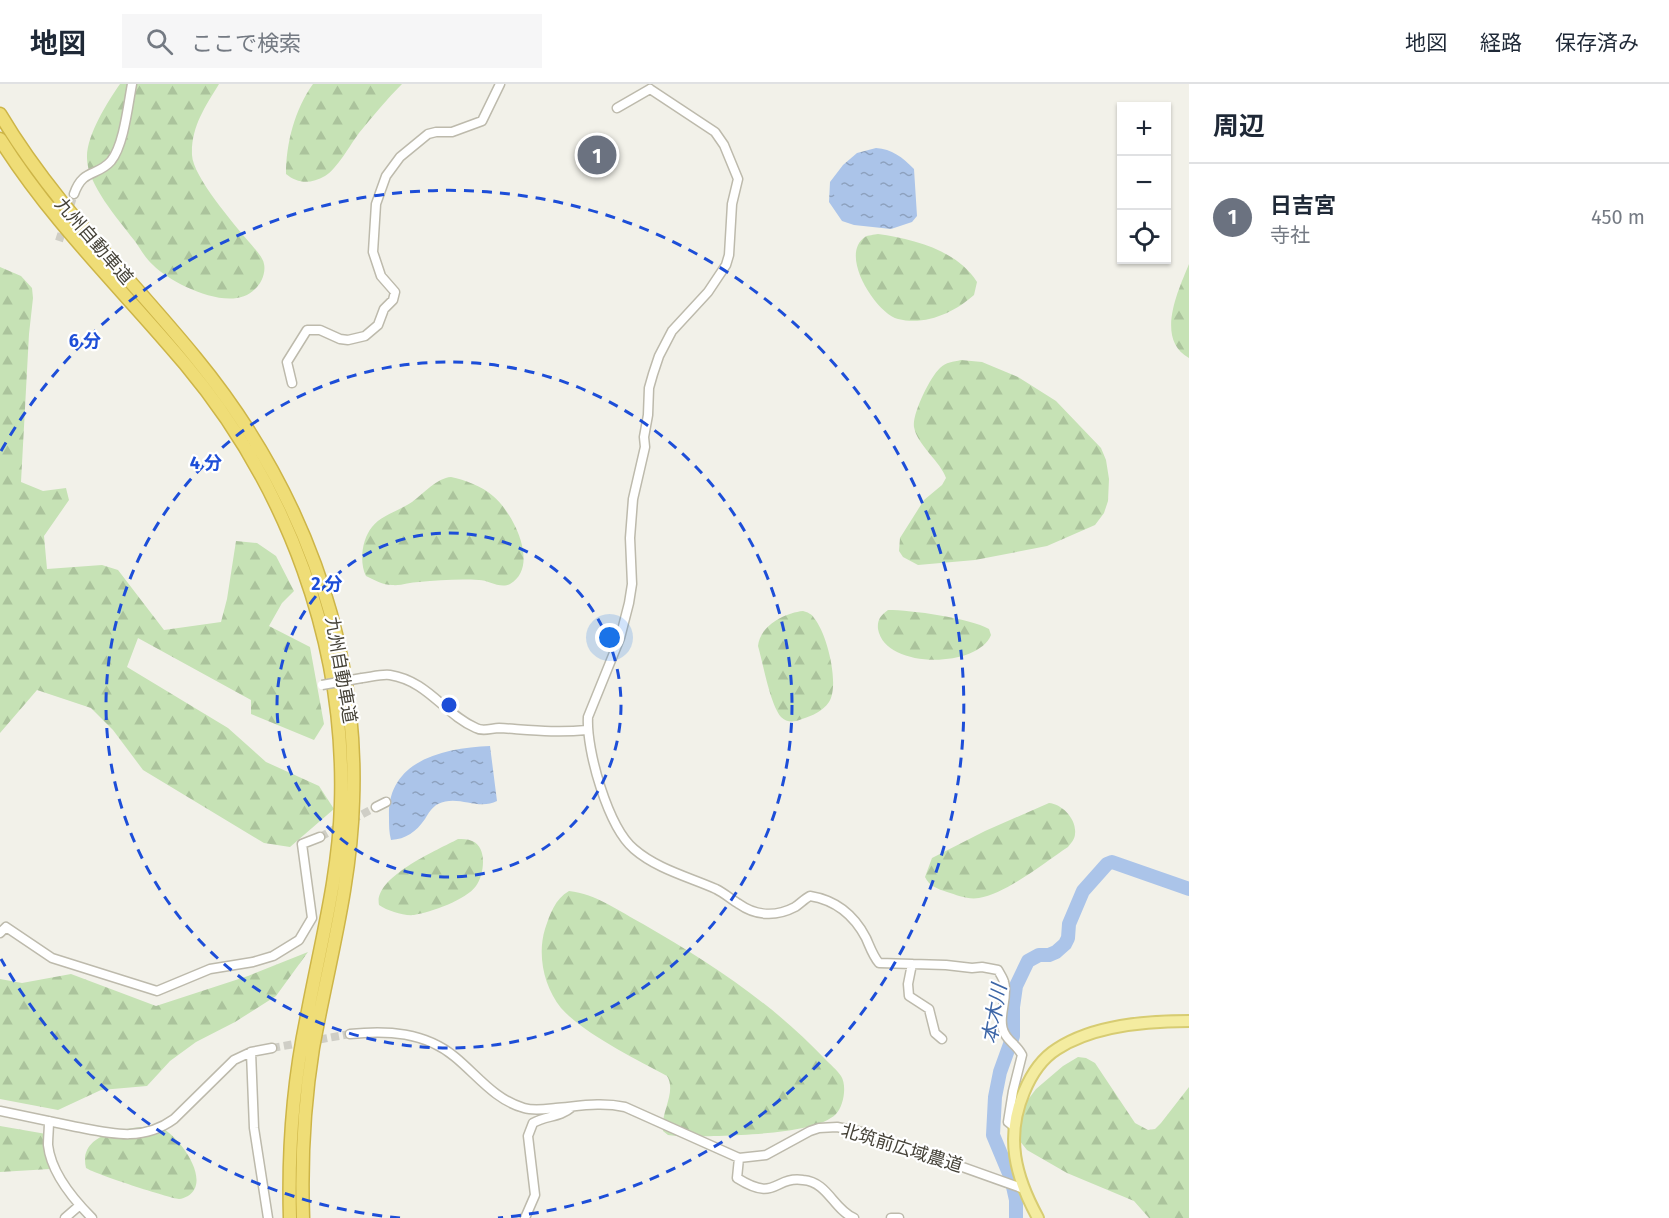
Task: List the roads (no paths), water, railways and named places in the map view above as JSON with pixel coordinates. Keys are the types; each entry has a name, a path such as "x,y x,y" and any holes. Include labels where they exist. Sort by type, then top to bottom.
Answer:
{"highway":[{"name":"九州自動車道","path":"0,114 30,162 59,201 195,357 251,433 289,501 310,549 333,620 348,692 352,731 354,769 352,833 344,898 320,1014 308,1088 302,1152 303,1218"},
{"name":"九州自動車道","path":"0,139 50,210 187,366 229,423 277,503 300,560 320,620 337,698 341,741 342,805 331,899 306,1018 295,1084 290,1148 290,1218"}],"main road":[{"path":"1038,1218 1019,1187 1014,1150 1014,1126 1027,1083 1039,1065 1056,1049 1071,1040 1135,1023 1189,1021"}],"street":[{"path":"74,194 78,182 111,160 118,147 132,84"},
{"path":"292,383 287,362 307,330 320,330 340,339 361,338 374,330 384,309 393,300 395,292 381,276 372,244 379,193 391,167 428,134 452,132 482,120 500,84"},
{"path":"617,108 650,87 715,132 738,178 732,204 729,255 726,265 708,292 672,331 658,356 651,381 644,437 645,447 633,499 630,538 632,584 629,603 616,647 588,717 587,730 602,792 613,819 633,849 667,869 719,890 752,913 768,914 796,907 810,896 822,898 855,919 879,963 982,967 998,970 1005,988 1002,1021 1004,1033 1023,1055 1009,1110 1008,1122 1014,1126"},
{"path":"322,685 389,675 410,681 431,693 459,718 479,730 498,728 560,732 587,730"},
{"path":"376,807 386,802"},
{"path":"0,933 6,927 52,958 157,992 210,969 253,962 273,956 299,940 312,918 302,844 320,837"},
{"path":"912,964 908,984 909,996 929,1009 935,1033 942,1039"},
{"path":"350,1034 397,1032 438,1045 455,1057 491,1090 519,1106 535,1109 611,1104 625,1107 740,1158 737,1178 749,1186 769,1190 788,1182 805,1179 821,1186 831,1195 842,1211 854,1218"},
{"path":"0,1111 106,1134 126,1135 156,1129 184,1110 201,1090 234,1060 251,1052 272,1048"},
{"path":"251,1052 254,1128 268,1218"},
{"path":"525,1218 535,1195 528,1136 533,1123 562,1115 573,1106"},
{"path":"49,1121 48,1146 56,1171 92,1218"},
{"name":"北筑前広域農道","path":"740,1158 766,1155 810,1131 837,1127 877,1137 1019,1187"},
{"path":"65,1218 80,1205"},
{"path":"891,1218 899,1218"}],"water":[{"path":"876,148 896,154 914,169 917,216 912,222 891,229 854,225 842,221 829,202 830,182 843,165 857,153"},
{"path":"490,746 497,801 483,804 445,801 432,809 414,831 391,840 389,820 391,798 397,782 408,770 437,754"}],"waterway":[{"name":"本木川","path":"1016,1218 1016,1200 1011,1178 993,1135 995,1097 1000,1072 1013,1036 1016,986 1028,961 1039,955 1056,952 1065,944 1069,924 1083,891 1107,864 1112,862 1189,889"}],"tunnel":[{"path":"59,241 74,194"},
{"path":"320,837 376,807"},
{"path":"272,1048 350,1034"}],"place":[{"name":"日吉宮","path":"597,155"}]}
